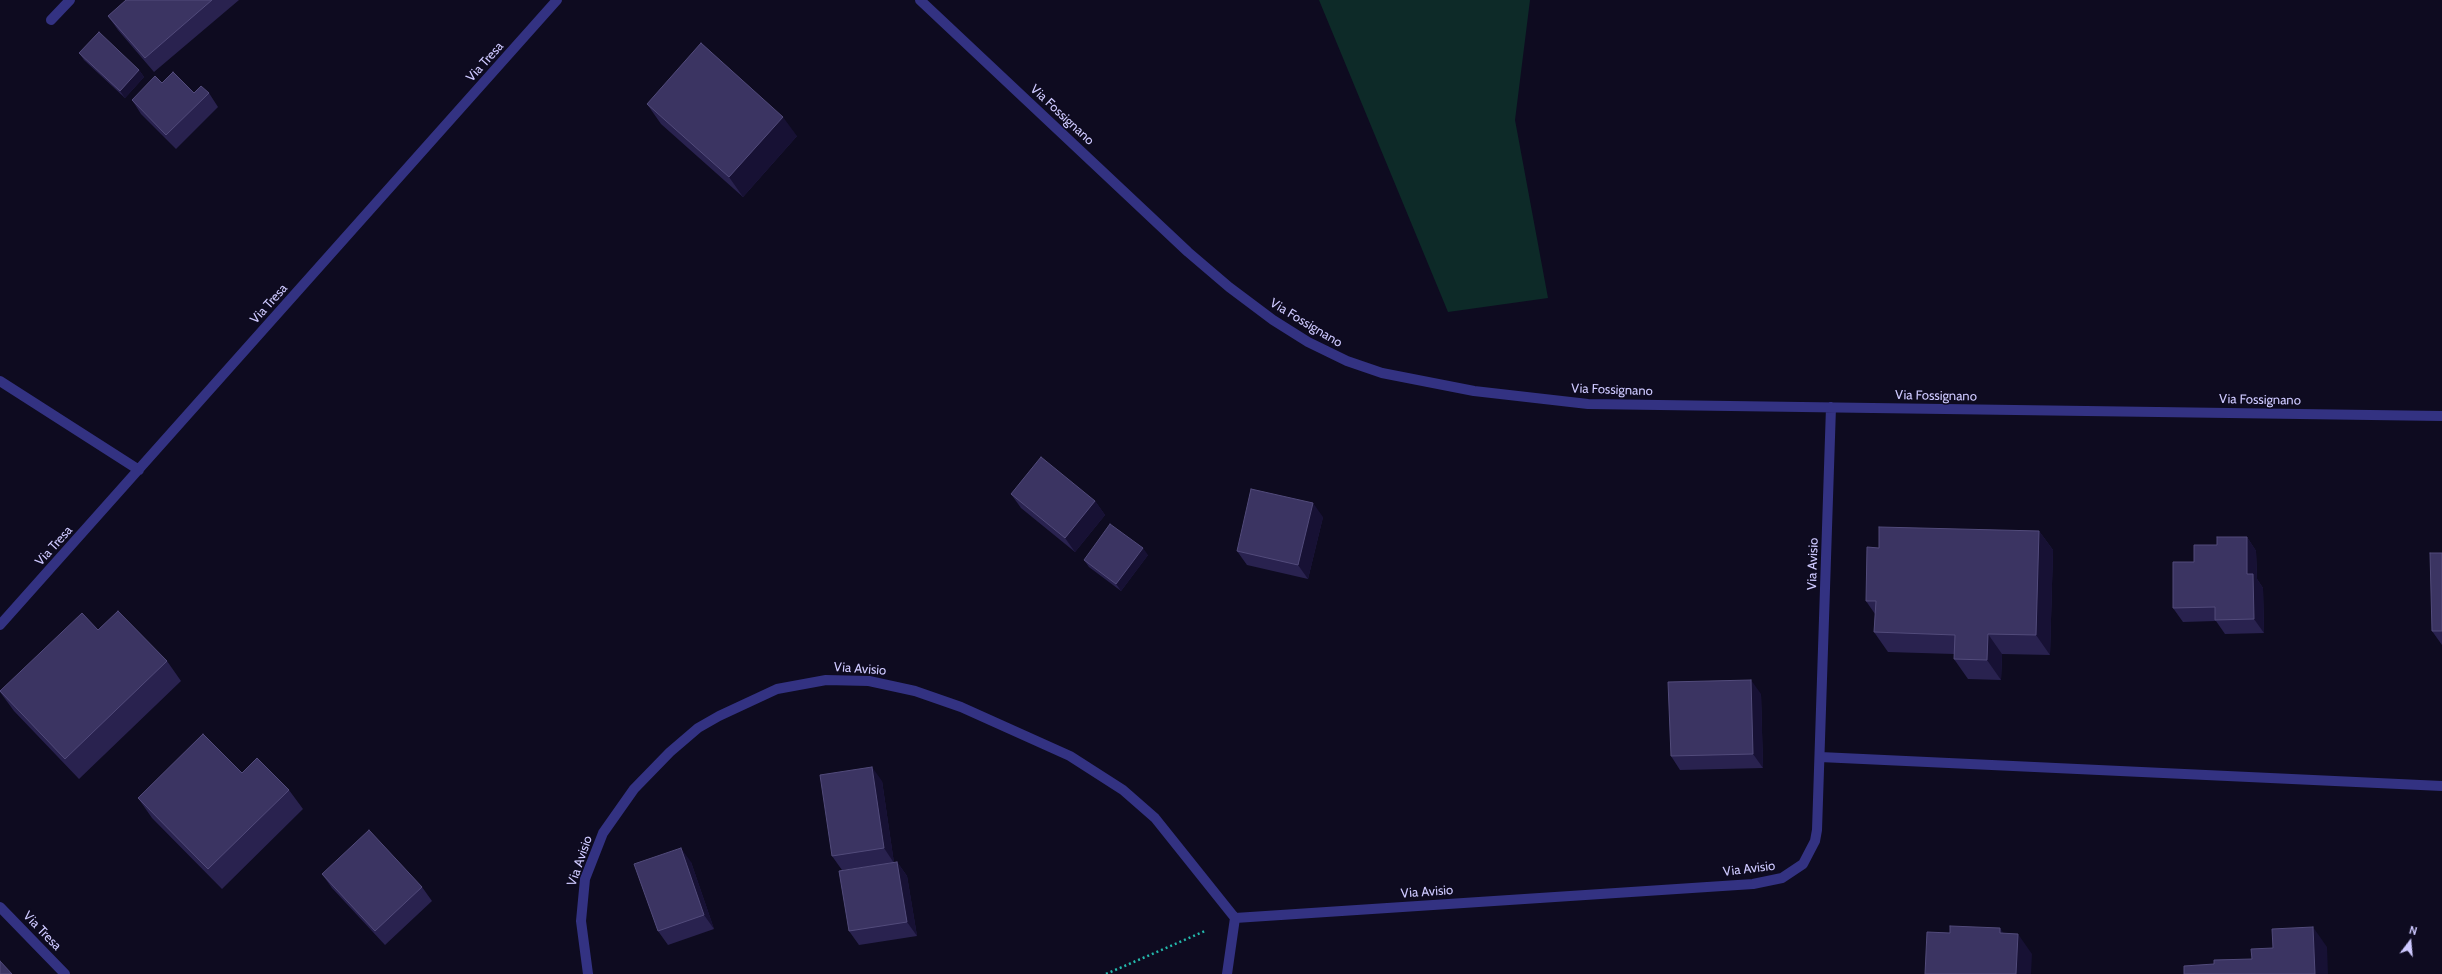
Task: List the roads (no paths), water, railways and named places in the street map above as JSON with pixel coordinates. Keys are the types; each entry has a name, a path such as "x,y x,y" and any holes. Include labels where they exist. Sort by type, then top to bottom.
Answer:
{"street":[{"path":"51,20 70,0"},
{"name":"Via Tresa","path":"0,625 557,0"},
{"name":"Via Fossignano","path":"920,0 1210,270 1273,320 1328,353 1362,367 1403,378 1520,398 1588,404 2442,416"},
{"path":"0,381 139,470"},
{"name":"Via Avisio","path":"588,974 581,921 585,879 604,833 634,789 670,752 698,728 758,696 777,689 826,680 869,681 915,690 968,710 1070,756 1123,790 1155,818 1235,918 1745,884 1782,878 1803,864 1815,841 1820,756 1831,407"},
{"path":"1820,756 2442,786"},
{"name":"Via Tresa","path":"0,906 65,974"},
{"path":"1226,974 1235,918"}]}
